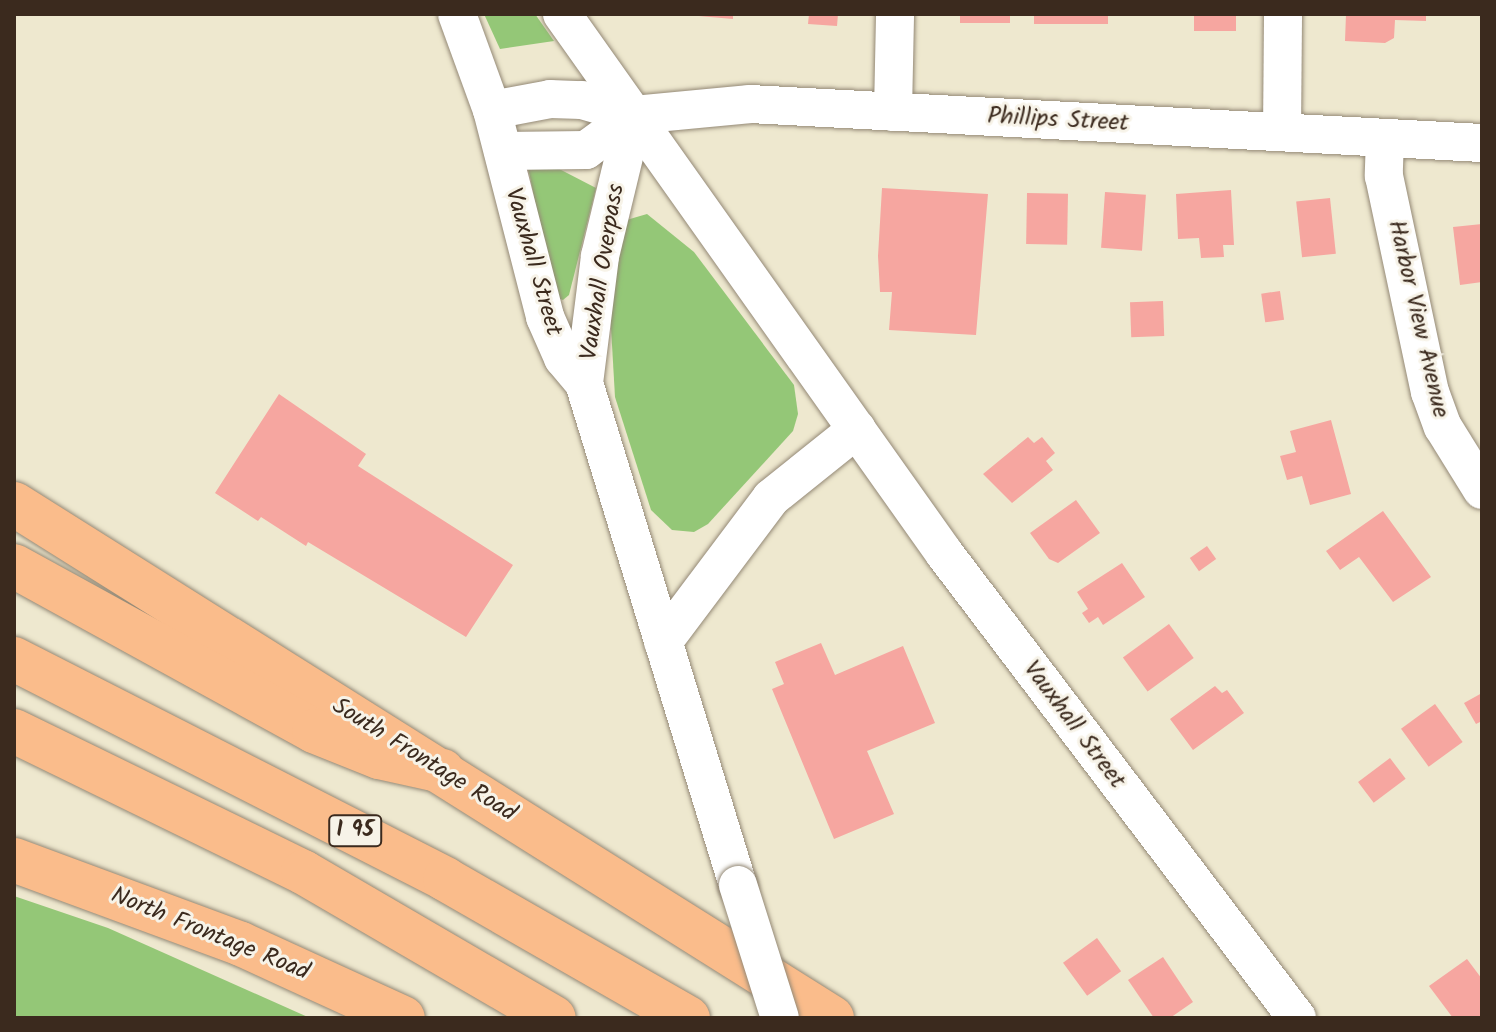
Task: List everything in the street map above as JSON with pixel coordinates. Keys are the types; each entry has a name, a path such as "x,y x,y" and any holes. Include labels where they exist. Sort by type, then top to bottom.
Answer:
{"main road":[{"name":"South Frontage Road","path":"14,504 832,1018"},
{"path":"14,566 314,731 379,757 442,771"},
{"name":"I 95","path":"14,659 445,879 688,1018"},
{"name":"I 95","path":"14,731 330,886 554,1018"},
{"name":"North Frontage Road","path":"14,860 212,933 368,1006 403,1018"}],"street":[{"name":"Vauxhall Street","path":"457,14 492,110 545,317 563,358 584,383 780,1018"},
{"name":"Vauxhall Street","path":"562,14 962,577 1297,1018"},
{"path":"893,112 895,14"},
{"path":"1282,132 1283,14"},
{"name":"Phillips Street","path":"492,110 550,99 582,100 634,115 721,104 1482,143"},
{"name":"Phillips Street","path":"503,151 586,150 634,115"},
{"name":"Vauxhall Overpass","path":"584,383 600,256 634,115"},
{"name":"Harbor View Avenue","path":"1385,138 1384,176 1430,392 1443,427 1482,490"},
{"path":"663,642 771,498 857,429"}],"green space":[{"path":"484,14 535,14 554,41 500,49"},
{"path":"538,158 596,188 569,295 563,300 554,297 528,167"},
{"path":"647,214 694,252 794,385 798,414 793,431 708,524 694,532 672,530 651,510 615,397 610,310 623,221"},
{"path":"14,896 108,928 310,1018 14,1018"}],"building":[{"path":"676,14 733,14 733,19"},
{"path":"809,14 838,14 837,26 808,24"},
{"path":"960,14 1010,14 1010,23 960,23"},
{"path":"1034,14 1108,14 1108,24 1034,24"},
{"path":"1194,14 1236,14 1236,31 1194,31"},
{"path":"1346,14 1426,14 1426,21 1395,20 1394,38 1385,43 1345,41"},
{"path":"882,188 988,194 976,335 889,330 892,292 880,292 878,256"},
{"path":"1231,190 1234,245 1223,245 1224,257 1201,258 1199,238 1178,239 1176,194"},
{"path":"1105,192 1146,195 1142,251 1101,248"},
{"path":"1027,193 1068,194 1067,245 1026,244"},
{"path":"1330,198 1336,254 1302,257 1296,202"},
{"path":"1482,224 1482,282 1460,285 1453,227"},
{"path":"1280,291 1284,320 1265,322 1261,294"},
{"path":"1163,301 1164,336 1131,337 1130,302"},
{"path":"279,394 366,454 358,466 513,565 466,637 308,542 306,546 261,517 258,521 215,493"},
{"path":"1331,420 1351,494 1310,505 1302,476 1287,480 1280,456 1296,452 1290,431"},
{"path":"1028,437 1034,443 1042,437 1055,453 1046,461 1053,470 1012,503 983,474"},
{"path":"1076,500 1100,533 1058,563 1049,559 1030,533"},
{"path":"1383,511 1431,577 1393,602 1359,557 1340,570 1326,551"},
{"path":"1207,546 1216,559 1199,571 1190,558"},
{"path":"1122,563 1145,597 1103,625 1098,617 1089,623 1082,613 1088,609 1077,592"},
{"path":"1169,624 1194,658 1148,691 1123,658"},
{"path":"821,643 835,675 903,646 935,723 867,751 894,814 834,839 772,689 784,684 775,662"},
{"path":"1215,686 1222,693 1227,690 1244,713 1193,750 1170,719"},
{"path":"1482,693 1482,721 1476,724 1464,703"},
{"path":"1435,704 1463,742 1429,767 1401,729"},
{"path":"1390,758 1406,779 1374,803 1358,782"},
{"path":"1097,938 1121,971 1087,996 1063,963"},
{"path":"1163,957 1193,1002 1170,1018 1154,1018 1128,980"},
{"path":"1467,959 1482,979 1482,1018 1453,1018 1429,986"}]}
